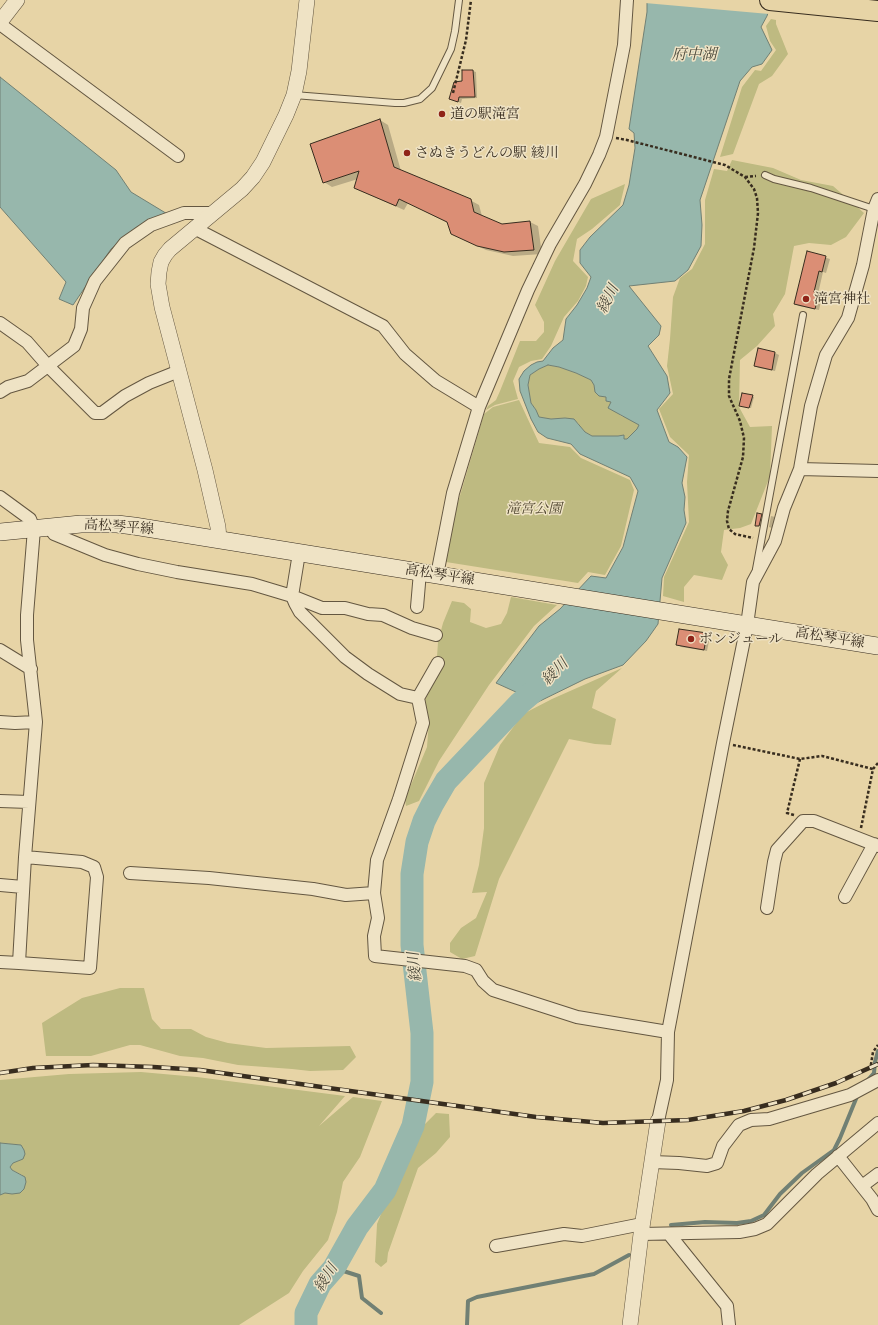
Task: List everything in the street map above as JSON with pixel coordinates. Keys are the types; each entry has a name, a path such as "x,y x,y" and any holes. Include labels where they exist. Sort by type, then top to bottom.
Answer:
{"highway":[{"path":"770,0 878,11"}],"main road":[{"name":"高松琴平線","path":"0,532 81,524 118,524 878,646"}],"street":[{"path":"17,0 0,23 178,156"},
{"path":"219,539 218,527 205,470 162,307 158,284 159,272 161,262 165,255 194,228 242,189 253,177 274,141 294,95 299,71 307,0"},
{"path":"437,575 452,493 479,407 528,290 550,244 586,184 606,137 624,45 627,0"},
{"path":"630,1325 641,1229 658,1121 667,1080 668,1032 747,625 753,582 775,541 784,508 800,469 811,406 826,355 848,318 863,265 876,204"},
{"path":"0,392 8,386 28,381 74,346 81,329 83,308 95,281 125,243 151,225 184,213 212,213"},
{"path":"194,228 383,326 404,354 436,381 479,407"},
{"path":"0,323 27,342 48,366 95,413 102,413 125,396 149,383 179,371"},
{"path":"800,469 878,471"},
{"path":"0,497 41,528 105,555 161,569 252,584 292,596 322,608 345,608 368,614 383,615 412,628 436,635"},
{"path":"19,963 25,858 36,722 27,640 27,615 41,528"},
{"path":"299,553 292,596 300,612 345,657 368,674 400,694 418,698"},
{"path":"417,607 420,572"},
{"path":"0,650 31,669"},
{"path":"438,663 418,698 423,723 399,799 377,860 374,893 378,918 374,936 375,956 465,966 476,970 483,981 493,990 578,1017 668,1032"},
{"path":"0,722 36,722"},
{"path":"0,801 29,802"},
{"path":"767,908 777,850 803,821 814,821 876,845 845,897"},
{"path":"0,962 90,968 97,877 94,867 82,862 25,858"},
{"path":"130,873 231,880 313,889 346,895 374,893"},
{"path":"0,885 23,887"},
{"path":"652,1162 707,1166 717,1163 723,1146 739,1125 751,1120 769,1119 857,1092 874,1076"},
{"path":"496,1246 564,1234 582,1236 641,1229 669,1234 739,1232 755,1229 767,1224 817,1174 878,1123"},
{"path":"838,1156 872,1199 878,1210"},
{"path":"862,1186 878,1174"},
{"path":"669,1234 727,1306 729,1325"}],"lane":[{"path":"294,95 396,103 404,103 420,99 432,88 451,49 459,0"},
{"path":"765,175 774,179 876,204"},
{"path":"753,582 803,315"}],"path":[{"path":"453,93 466,40 471,0"},
{"path":"626,140 726,165 745,177 754,189 757,198 758,213 754,248 729,379 730,396 740,421 744,438 743,457 728,511 727,521 729,529 735,534 761,541"},
{"path":"745,177 750,176"},
{"path":"723,743 800,759 822,756 873,769"},
{"path":"800,759 787,813 804,818 808,821"},
{"path":"859,838 873,769 878,763"},
{"path":"874,1076 873,1052 878,1045"}],"green space":[{"path":"771,19 776,20 776,24 788,54 772,76 759,84 733,154 720,157 742,87 755,70 761,71 776,50 770,41 766,26"},
{"path":"732,160 773,168 801,180 833,186 864,213 846,237 831,245 809,243 794,246 785,294 773,314 775,326 757,346 740,360 739,407 750,427 772,426 770,476 751,524 740,528 724,530 721,552 728,565 722,580 694,575 684,587 684,602 663,596 664,577 689,522 687,482 689,455 670,437 659,409 673,394 667,366 673,297 680,278 692,269 705,244 705,200 714,169 727,171"},
{"path":"625,184 620,205 592,229 577,239 573,261 588,277 586,286 578,301 564,317 551,346 542,359 531,361 519,367 513,381 518,399 495,405 486,410 488,406 496,400 520,341 536,341 544,332 544,322 535,305 555,261 591,199"},
{"path":"548,365 559,367 591,380 611,402 621,416 629,418 639,424 638,429 627,439 624,439 623,435 592,436 585,432 578,423 565,418 551,419 538,417 536,410 531,403 528,385 530,375"},
{"name":"滝宮公園","path":"519,400 539,443 570,447 581,458 630,480 634,490 621,546 605,575 588,572 578,583 446,562 457,506 484,414 493,407"},
{"path":"511,597 557,605 534,626 489,685 439,761 419,801 406,806 405,799 427,747 429,721 425,700 444,661 437,657 438,642 443,623 452,601 464,603 471,609 470,622 486,628 501,624 507,613"},
{"path":"622,668 596,691 592,708 616,719 611,745 595,744 569,739 499,879 475,956 462,959 450,952 450,943 461,928 476,918 487,892 472,893 479,865 484,828 484,783 500,745 523,714 552,699"},
{"path":"120,988 144,988 152,1019 161,1029 191,1029 206,1037 228,1043 266,1048 350,1046 356,1057 343,1070 310,1071 238,1065 203,1058 180,1056 140,1045 130,1045 91,1056 46,1056 42,1023 82,998"},
{"path":"141,1072 197,1077 345,1096 319,1126 353,1097 382,1101 360,1157 343,1182 337,1212 328,1240 303,1271 289,1293 239,1325 0,1325 0,1195 5,1193 22,1175 12,1170 10,1167 13,1163 23,1159 21,1145 0,1143 0,1080 69,1074"},
{"path":"436,1113 449,1114 450,1137 436,1153 418,1168 388,1253 387,1262 381,1267 375,1262 377,1224 391,1189 425,1124"}],"water":[{"name":"府中湖","path":"647,0 772,0 767,16 761,27 772,50 762,64 752,67 740,81 700,200 702,225 701,246 688,270 675,281 629,286 661,326 659,335 648,346 667,376 670,393 657,410 669,442 678,447 687,457 682,483 685,497 684,510 686,523 662,578 658,624 646,641 623,665 585,679 538,702 496,683 539,626 560,609 591,576 606,578 623,547 638,491 630,477 580,454 571,444 547,438 538,432 520,391 519,379 524,371 531,365 543,361 553,348 563,340 566,319 577,305 587,288 591,277 580,263 580,250 590,237 623,205 629,185 635,148 634,133 629,129 647,12","holes":["548,365 559,367 591,380 594,385 595,392 599,396 606,397 606,401 611,402 608,408 639,425 637,429 627,439 624,439 624,435 592,436 585,432 574,419 551,419 539,417 531,403 528,385 530,375"]},
{"path":"0,77 116,170 131,192 169,215 137,227 111,249 73,305 59,299 66,282 0,207"},
{"path":"0,1143 21,1145 24,1150 25,1154 23,1159 13,1163 10,1167 12,1170 25,1177 26,1182 24,1189 20,1193 5,1193 0,1195"}],"pier":[{"path":"645,0 774,0 769,14 645,3"}],"building":[{"path":"462,70 473,70 475,97 459,97 458,102 449,99 454,82 462,81"},
{"path":"380,119 394,167 471,199 474,212 502,224 530,221 534,250 504,252 477,246 451,234 447,222 399,199 396,206 354,188 359,171 323,183 310,144"},
{"path":"807,251 826,256 822,272 819,271 814,292 819,293 815,309 794,304"},
{"path":"758,348 775,352 772,370 754,366"},
{"path":"742,393 753,395 749,408 739,406"},
{"path":"757,513 762,514 759,526 755,526"},
{"name":"ボンジュール","path":"679,629 707,633 704,650 676,645"}],"waterway":[{"name":"綾川","path":"306,1325 306,1313 320,1284 334,1268 357,1227 385,1190 413,1126 422,1082 422,1033 412,945 412,874 417,842 424,821 446,781 520,703 551,677"},
{"path":"866,1082 874,1073 878,1051"},
{"path":"671,1225 705,1222 737,1223 751,1221 764,1215 780,1194 802,1173 834,1150 858,1094"},
{"path":"467,1325 468,1301 477,1297 594,1274 629,1255"},
{"path":"334,1268 359,1276 362,1298 381,1313"}],"railway":[{"path":"0,1073 33,1068 93,1065 200,1070 536,1117 603,1123 688,1120 744,1111 786,1100 836,1083 878,1064"}],"place":[{"name":"道の駅滝宮","path":"442,114"},
{"name":"さぬきうどんの駅 綾川","path":"407,153"},
{"name":"滝宮神社","path":"806,299"},
{"name":"ボンジュール","path":"691,639"}]}
